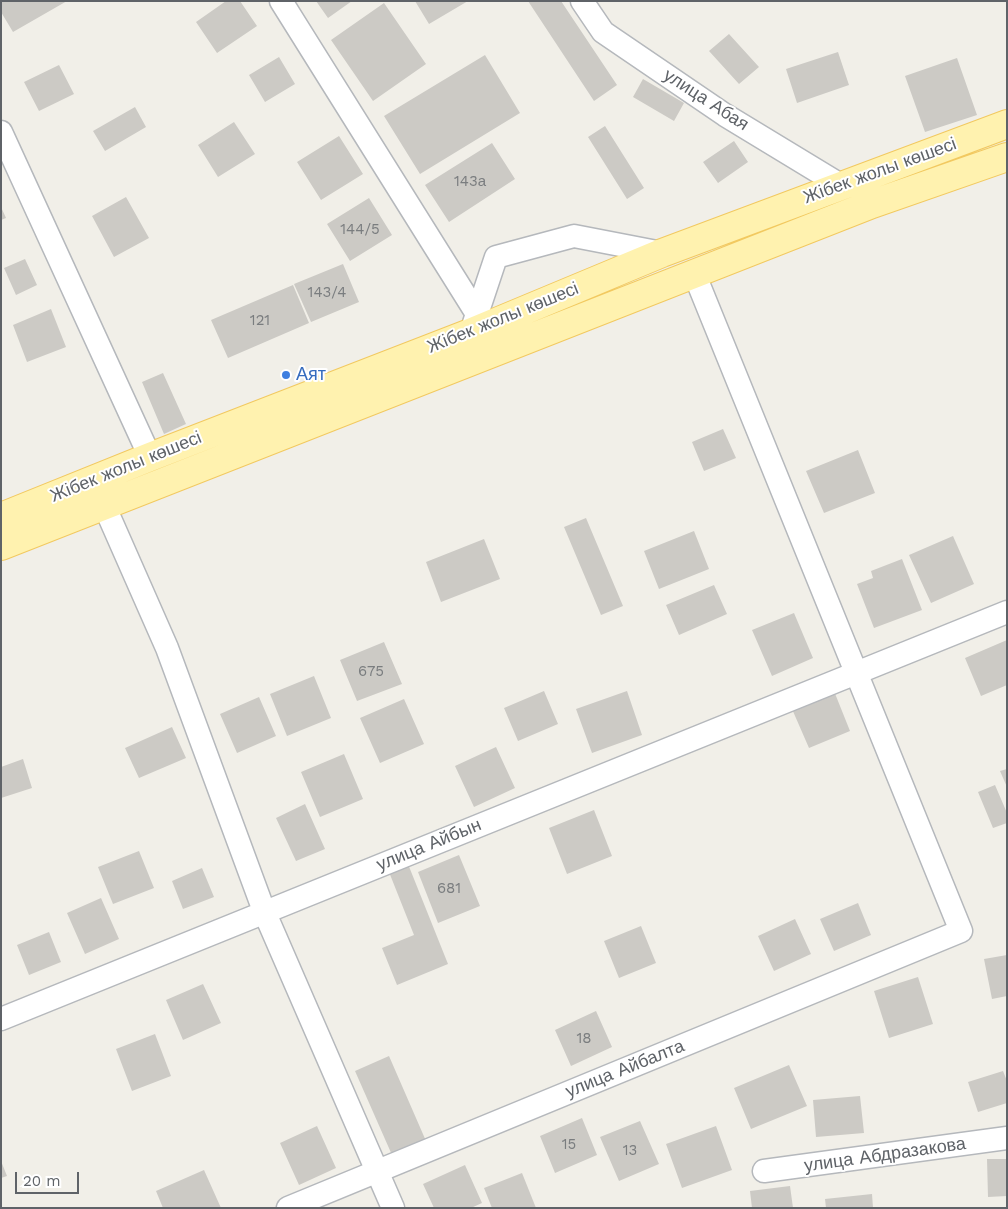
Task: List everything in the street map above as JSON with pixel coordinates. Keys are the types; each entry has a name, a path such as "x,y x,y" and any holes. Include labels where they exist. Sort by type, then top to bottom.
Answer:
{"main road":[{"name":"Жібек жолы көшесі","path":"1,517 474,324 1007,124"},
{"name":"Жібек жолы көшесі","path":"1,546 872,204 1007,157"}],"street":[{"path":"282,1 474,324"},
{"name":"улица Абая","path":"582,1 603,32 725,115 842,186"},
{"path":"1,132 150,457"},
{"path":"474,324 496,257 574,236 662,253"},
{"path":"694,273 858,673"},
{"path":"104,505 167,648 264,911 393,1208"},
{"name":"улица Айбын","path":"1,1019 1007,612"},
{"name":"улица Айбалта","path":"288,1208 961,931 858,673"},
{"name":"улица Абдразакова","path":"764,1171 1007,1138"}],"building":[{"path":"1,1 67,1 13,32 1,12"},
{"path":"226,1 240,1 257,26 217,53 196,22"},
{"path":"316,1 352,1 328,18"},
{"path":"415,1 468,1 429,24"},
{"path":"528,1 561,1 617,85 594,101"},
{"path":"384,3 426,64 373,101 331,40"},
{"path":"729,34 759,67 739,84 709,51"},
{"path":"838,52 849,85 797,103 786,69"},
{"path":"485,55 520,113 420,174 384,116"},
{"path":"279,57 295,84 265,102 249,75"},
{"path":"957,58 977,115 925,132 905,76"},
{"path":"59,65 74,94 39,111 24,82"},
{"path":"643,79 684,103 674,121 633,97"},
{"path":"135,107 146,127 105,151 93,131"},
{"path":"234,122 255,154 218,177 198,145"},
{"path":"605,126 644,188 627,199 588,137"},
{"path":"339,136 363,174 321,200 297,162"},
{"path":"734,141 748,162 718,183 703,162"},
{"path":"492,143 515,179 449,222 425,185"},
{"path":"126,197 149,238 114,257 92,216"},
{"path":"369,198 392,235 350,261 327,224"},
{"path":"1,207 6,218 1,220"},
{"path":"25,259 37,285 16,295 4,268"},
{"path":"343,264 359,302 311,322 294,284"},
{"path":"293,285 309,323 228,358 211,320"},
{"path":"51,309 66,347 27,362 13,325"},
{"path":"163,373 186,424 164,434 142,382"},
{"path":"723,429 736,458 704,471 692,442"},
{"path":"858,450 875,493 824,513 806,471"},
{"path":"586,518 623,606 601,615 564,527"},
{"path":"694,531 709,569 659,589 644,551"},
{"path":"953,536 974,584 931,603 909,555"},
{"path":"484,539 500,579 441,602 426,562"},
{"path":"902,559 922,610 874,628 857,584 873,578 871,571"},
{"path":"714,585 727,614 679,635 666,605"},
{"path":"794,613 813,658 772,676 752,630"},
{"path":"1007,640 1007,685 981,696 965,658"},
{"path":"384,642 402,684 357,701 340,660"},
{"path":"314,676 331,718 287,736 270,694"},
{"path":"544,691 558,724 518,741 504,708"},
{"path":"627,691 642,735 592,753 576,709"},
{"path":"834,691 850,731 809,748 792,709"},
{"path":"259,697 276,736 237,753 220,714"},
{"path":"404,699 424,744 380,763 360,718"},
{"path":"172,727 186,758 139,778 125,748"},
{"path":"496,747 515,788 474,807 455,766"},
{"path":"344,754 363,799 320,817 301,772"},
{"path":"23,759 32,788 1,798 1,767"},
{"path":"1007,769 1007,787 1000,771"},
{"path":"995,785 1007,813 1007,823 993,828 978,792"},
{"path":"305,804 325,849 296,861 276,818"},
{"path":"594,810 612,856 567,874 549,828"},
{"path":"139,851 154,888 113,904 98,867"},
{"path":"459,855 480,906 438,923 418,872"},
{"path":"408,864 448,964 397,985 382,948 414,935 389,872"},
{"path":"202,868 214,897 183,909 172,881"},
{"path":"101,898 119,939 85,954 67,913"},
{"path":"858,903 871,935 834,951 820,919"},
{"path":"795,919 811,954 774,971 758,936"},
{"path":"641,926 656,963 619,978 604,941"},
{"path":"49,932 61,962 29,975 17,945"},
{"path":"1007,955 1007,996 992,999 984,959"},
{"path":"918,977 933,1024 889,1038 874,991"},
{"path":"203,984 221,1023 183,1040 166,1000"},
{"path":"596,1011 612,1047 571,1066 555,1030"},
{"path":"155,1034 171,1076 132,1091 116,1049"},
{"path":"389,1056 426,1141 392,1155 355,1071"},
{"path":"789,1065 807,1106 751,1129 734,1088"},
{"path":"1003,1071 1007,1081 1007,1103 978,1112 968,1082"},
{"path":"860,1096 864,1133 816,1137 813,1100"},
{"path":"582,1118 597,1155 555,1173 540,1136"},
{"path":"640,1121 659,1164 619,1181 600,1137"},
{"path":"317,1126 336,1168 299,1185 280,1143"},
{"path":"716,1126 732,1170 682,1188 666,1144"},
{"path":"987,1159 1007,1159 1007,1196 988,1197"},
{"path":"1,1161 7,1176 1,1178"},
{"path":"465,1165 482,1203 471,1208 434,1208 423,1184"},
{"path":"204,1170 221,1208 163,1208 156,1191"},
{"path":"522,1173 536,1208 492,1208 484,1188"},
{"path":"790,1186 793,1208 752,1208 750,1191"},
{"path":"872,1194 873,1208 826,1208 825,1199"}],"place":[{"name":"Аят","path":"286,375"}]}
